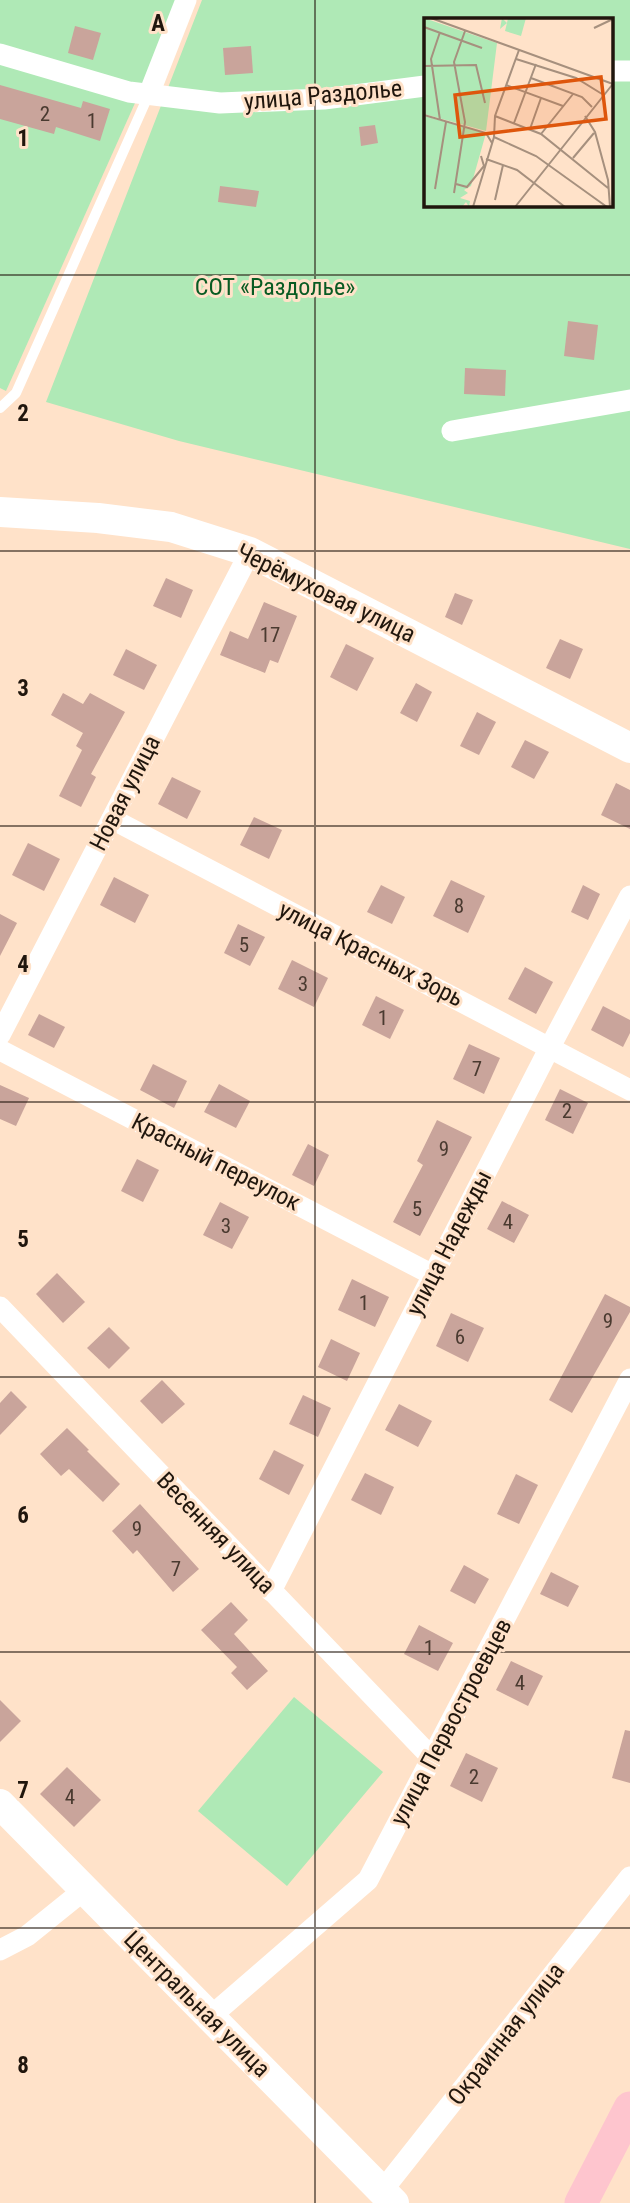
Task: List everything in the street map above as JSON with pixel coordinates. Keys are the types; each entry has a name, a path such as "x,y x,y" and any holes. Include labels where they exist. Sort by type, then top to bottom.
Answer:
{"main road":[{"path":"581,2203 630,2108"}],"street":[{"path":"139,93 187,0"},
{"name":"улица Раздолье","path":"0,54 139,93 220,103 324,99 424,86"},
{"path":"612,71 630,71"},
{"path":"452,431 630,400"},
{"name":"Черёмуховая улица","path":"0,512 99,518 171,527 250,552 630,748"},
{"name":"Новая улица","path":"0,1035 250,552"},
{"name":"улица Красных Зорь","path":"111,819 630,1090"},
{"name":"улица Надежды","path":"271,1591 630,896"},
{"name":"Красный переулок","path":"0,1050 433,1275"},
{"name":"Весенняя улица","path":"0,1307 432,1758"},
{"name":"улица Первостроевцев","path":"210,2017 368,1880 630,1379"},
{"name":"Центральная улица","path":"0,1804 388,2197"},
{"name":"Окраинная улица","path":"388,2197 630,1877"},
{"path":"0,1950 27,1936 84,1890"}],"lane":[{"path":"0,408 16,393 139,93"}],"green space":[{"path":"0,0 176,0 135,103 6,391 0,388"},
{"name":"СОТ «Раздолье»","path":"202,0 630,0 630,549 179,441 46,402"},
{"path":"294,1697 383,1772 287,1886 198,1811"}],"building":[{"path":"75,26 101,33 93,60 68,53"},
{"path":"251,46 253,73 225,75 223,48"},
{"path":"0,85 81,108 83,101 110,109 100,141 56,127 54,134 0,119"},
{"path":"375,125 378,143 361,146 359,127"},
{"path":"220,186 259,191 256,207 218,202"},
{"path":"568,321 598,325 594,360 564,356"},
{"path":"465,368 506,370 505,396 464,394"},
{"path":"166,578 193,590 181,618 153,606"},
{"path":"455,593 473,600 462,625 445,617"},
{"path":"264,602 297,616 278,663 270,660 265,673 220,655 230,631 248,639"},
{"path":"560,639 583,649 570,679 546,668"},
{"path":"346,644 374,658 357,691 330,677"},
{"path":"126,649 157,665 144,690 113,675"},
{"path":"416,683 432,692 417,722 400,713"},
{"path":"63,693 83,704 90,693 125,712 91,774 96,777 81,807 59,796 82,750 76,746 83,733 51,715"},
{"path":"477,712 496,722 479,755 460,746"},
{"path":"525,740 549,752 534,779 511,767"},
{"path":"172,777 201,791 187,819 158,804"},
{"path":"616,783 630,790 630,829 601,815"},
{"path":"254,817 282,830 269,859 240,845"},
{"path":"28,843 60,859 44,891 12,875"},
{"path":"114,877 149,895 135,923 100,905"},
{"path":"451,880 485,896 468,933 433,916"},
{"path":"381,885 405,897 392,924 367,912"},
{"path":"583,885 600,894 588,920 571,912"},
{"path":"0,914 17,923 0,956"},
{"path":"238,924 265,937 250,966 224,953"},
{"path":"292,960 328,978 314,1007 278,989"},
{"path":"525,967 553,982 536,1014 508,999"},
{"path":"376,996 404,1010 390,1039 362,1025"},
{"path":"603,1006 630,1020 630,1033 623,1047 591,1030"},
{"path":"39,1014 65,1027 54,1048 28,1035"},
{"path":"469,1044 500,1058 484,1094 453,1079"},
{"path":"153,1064 187,1081 174,1108 140,1090"},
{"path":"219,1084 250,1101 236,1128 204,1112"},
{"path":"0,1085 29,1098 16,1126 0,1119"},
{"path":"560,1089 588,1103 573,1134 545,1120"},
{"path":"437,1120 472,1137 420,1236 393,1222 423,1165 417,1161"},
{"path":"308,1144 329,1155 314,1186 292,1175"},
{"path":"137,1159 159,1170 143,1202 121,1191"},
{"path":"502,1201 529,1215 514,1243 487,1229"},
{"path":"220,1202 249,1217 232,1249 203,1235"},
{"path":"57,1273 85,1302 63,1323 36,1294"},
{"path":"352,1279 389,1297 375,1327 338,1310"},
{"path":"605,1294 630,1307 630,1312 572,1413 549,1400"},
{"path":"451,1313 484,1328 468,1362 436,1346"},
{"path":"109,1327 130,1348 109,1369 87,1348"},
{"path":"331,1339 360,1353 347,1381 318,1367"},
{"path":"162,1380 185,1404 162,1424 140,1401"},
{"path":"11,1391 27,1407 0,1435 0,1403"},
{"path":"303,1395 331,1408 318,1437 289,1424"},
{"path":"399,1404 432,1421 418,1447 385,1430"},
{"path":"67,1428 120,1484 103,1502 69,1469 61,1476 40,1454"},
{"path":"274,1450 304,1465 289,1495 259,1479"},
{"path":"365,1473 394,1487 381,1515 351,1500"},
{"path":"516,1474 538,1485 519,1524 497,1514"},
{"path":"140,1504 199,1569 173,1592 137,1550 133,1554 112,1531"},
{"path":"464,1565 489,1579 475,1604 450,1591"},
{"path":"551,1572 579,1586 568,1607 540,1594"},
{"path":"231,1602 248,1620 234,1634 268,1671 247,1690 231,1673 237,1667 201,1630"},
{"path":"419,1625 453,1643 438,1671 404,1654"},
{"path":"511,1661 543,1676 528,1706 496,1690"},
{"path":"0,1700 21,1721 0,1742"},
{"path":"625,1730 630,1731 630,1783 612,1778"},
{"path":"466,1753 498,1768 482,1802 450,1786"},
{"path":"67,1767 101,1800 74,1827 40,1794"}]}
